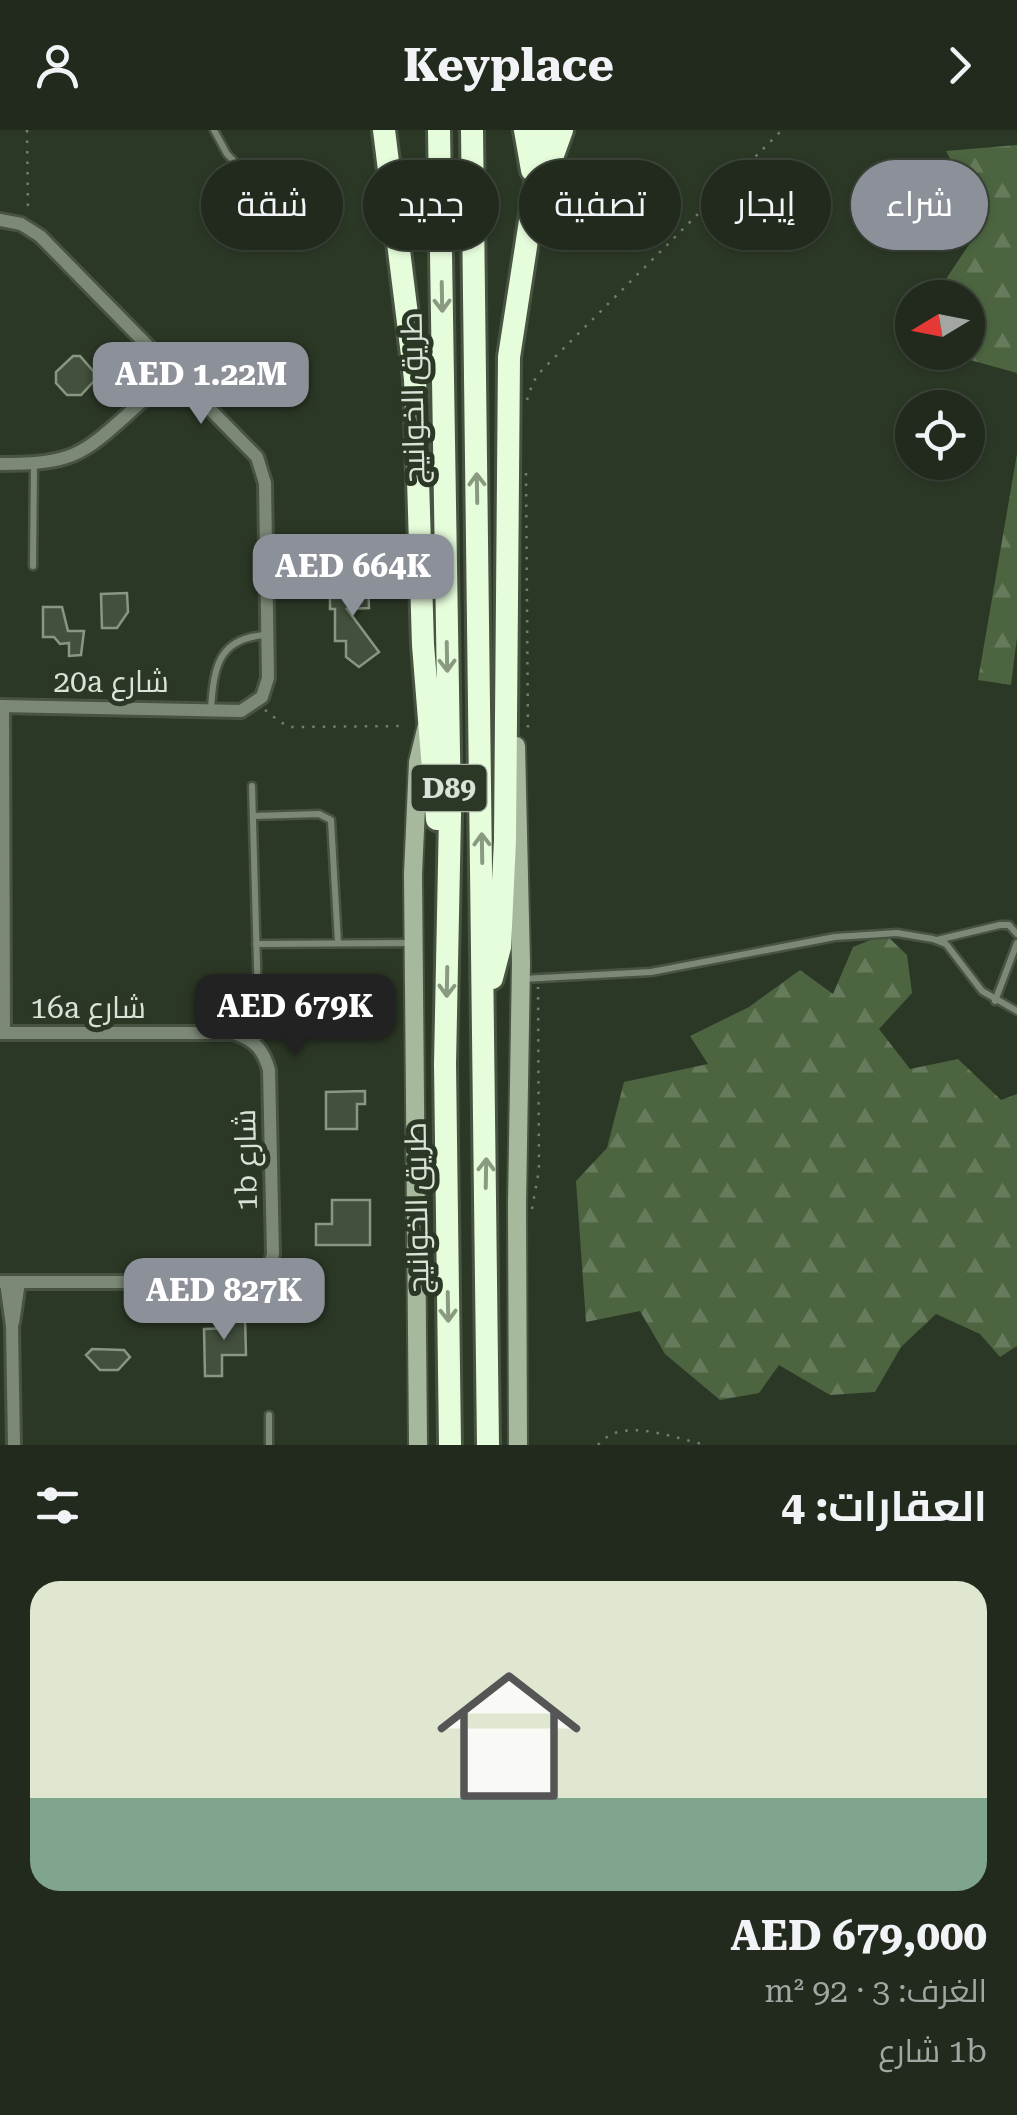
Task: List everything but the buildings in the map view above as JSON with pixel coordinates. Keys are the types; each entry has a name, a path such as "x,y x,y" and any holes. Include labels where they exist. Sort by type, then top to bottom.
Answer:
{"highway":[{"path":"366,130 376,160"},
{"path":"387,130 392,160"},
{"name":"طريق الخوانيج","path":"439,130 449,898 445,1064 450,1445"},
{"name":"طريق الخوانيج","path":"472,130 488,1445"},
{"path":"525,130 529,160"},
{"path":"539,160 544,130"},
{"path":"551,160 562,130"},
{"path":"399,250 414,379 417,725 449,898"},
{"path":"484,993 500,947 509,357 525,250"}],"street":[{"path":"0,220 28,228 50,245 247,443 261,466 265,483 267,671 265,691 254,699"},
{"path":"0,464 34,464 70,457 94,445 172,368"},
{"path":"507,656 514,684 530,979 517,1204 518,1445"},
{"name":"20a شارع","path":"2,706 216,708 254,699"},
{"path":"2,706 2,1033"},
{"path":"417,725 413,943 418,1445"},
{"name":"16a شارع","path":"2,1033 236,1034 262,1044"},
{"name":"1b شارع","path":"8,1282 251,1283 262,1270 272,1241 270,1077 262,1044"},
{"path":"8,1282 14,1445"}],"lane":[{"path":"214,130 233,160"},
{"path":"32,566 34,464"},
{"path":"216,708 218,661 241,639 266,635"},
{"path":"252,786 262,1044"},
{"path":"252,816 319,814 331,820 338,943"},
{"path":"937,940 1000,925 1008,925 1017,934"},
{"path":"530,979 650,972 845,936 897,934 937,940 950,947 971,980 995,1001 1017,1011"},
{"path":"256,944 413,943"},
{"path":"995,1001 1017,943"},
{"path":"269,1415 270,1445"}],"path":[{"path":"27,130 28,228"},
{"path":"526,404 542,370 782,130"},
{"path":"526,469 528,743"},
{"path":"254,699 274,719 291,727 417,725"},
{"path":"530,979 538,1170 532,1211"},
{"path":"598,1445 611,1433 629,1430 708,1445"}],"green space":[{"path":"1017,145 1017,373 985,364 985,280 945,280 965,250 988,250 988,160 951,160 946,151"},
{"path":"1017,454 1017,637 1011,685 978,680"},
{"path":"885,934 907,955 912,993 879,1029 910,1069 958,1059 1001,1100 1017,1094 1017,1346 1000,1357 980,1334 936,1314 901,1347 875,1392 830,1395 779,1365 759,1393 720,1400 665,1354 640,1311 586,1322 576,1181 607,1148 624,1082 708,1064 690,1036 749,1007 800,970 833,994 853,947"}]}
